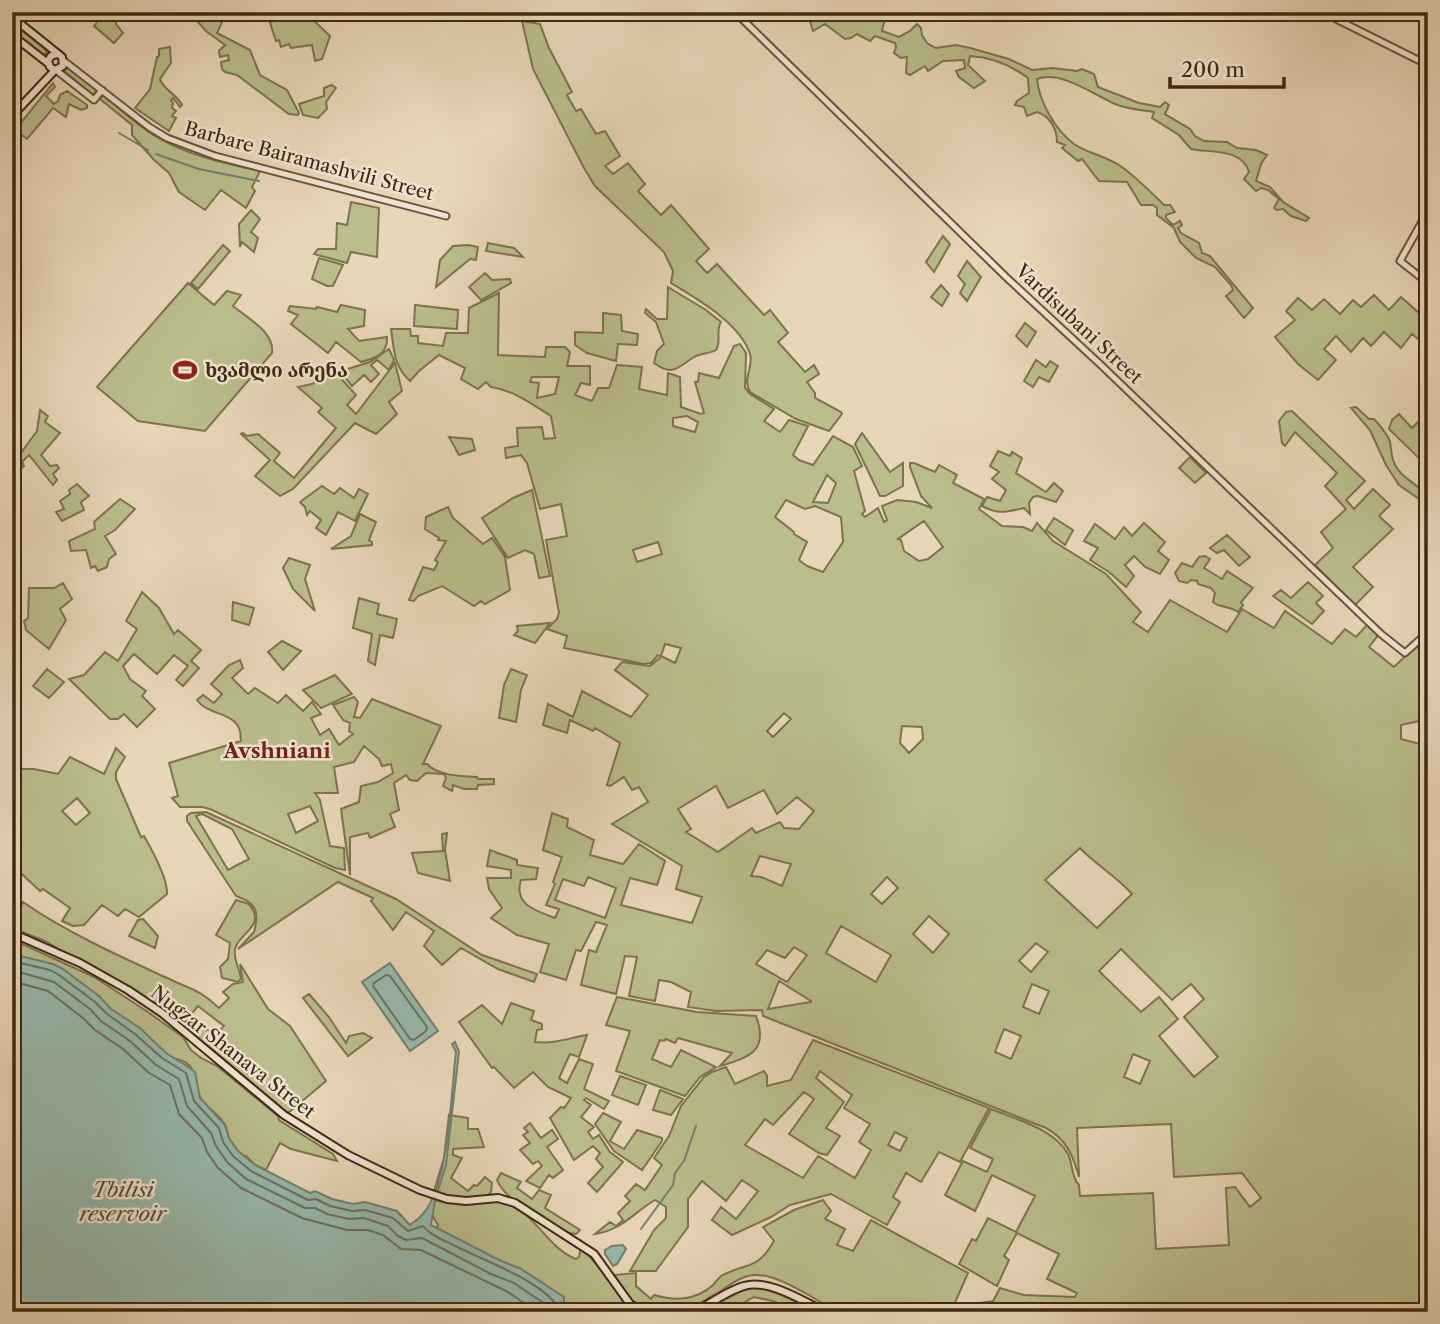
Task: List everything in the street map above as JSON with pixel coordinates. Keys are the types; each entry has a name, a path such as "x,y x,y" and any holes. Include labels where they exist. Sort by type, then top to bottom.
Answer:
{"main road":[{"path":"12,17 50,47 64,61 63,66 52,67 12,35"},
{"path":"38,56 46,56 50,47"},
{"path":"12,116 52,67 51,56 57,54"},
{"name":"Nugzar Shanava Street","path":"12,933 80,963 128,989 162,1013 284,1115 306,1131 371,1167 439,1196 466,1201 498,1198 515,1203 594,1254 630,1304 643,1312"},
{"path":"695,1312 752,1283 769,1285 826,1312"}],"street":[{"name":"Vardisubani Street","path":"735,12 1059,328 1102,366 1381,635 1405,653 1428,632"},
{"path":"1322,12 1428,65"},
{"name":"Barbare Bairamashvili Street","path":"64,61 155,131 190,147 267,170 446,216"},
{"path":"52,67 94,100 102,90"},
{"path":"1428,211 1400,261 1428,283"}],"green space":[{"path":"99,12 119,12 116,24 123,33 114,43 94,26 102,16"},
{"path":"189,12 208,12 207,16 222,22 217,33 250,50 260,75 287,90 298,115 289,114 237,75 225,72 221,62 229,60 228,55 220,57 219,51 225,45 206,31"},
{"path":"287,12 305,12 330,36 322,59 315,61 312,45 291,48 289,44 281,47 279,40 276,41 270,23"},
{"path":"807,12 878,14 885,18 882,31 899,37 917,24 927,43 936,48 956,45 970,48 1009,59 1032,70 1082,69 1094,74 1098,87 1139,103 1160,107 1165,102 1169,105 1165,114 1204,141 1227,142 1237,148 1256,150 1267,155 1256,181 1270,187 1283,202 1309,218 1306,221 1291,216 1283,209 1274,208 1279,199 1268,190 1261,188 1256,191 1244,179 1249,172 1240,159 1224,153 1191,149 1179,135 1152,118 1154,112 1120,106 1067,81 1046,77 1037,79 1049,114 1067,138 1079,147 1119,165 1164,205 1170,205 1175,212 1166,215 1166,218 1173,225 1180,221 1182,225 1178,228 1181,233 1199,243 1202,253 1210,256 1253,308 1244,318 1226,296 1233,290 1231,285 1215,267 1196,258 1180,242 1174,228 1157,215 1157,208 1153,205 1141,205 1127,182 1099,181 1082,159 1078,161 1062,148 1065,145 1057,142 1056,132 1046,117 1037,112 1027,116 1024,107 1015,105 1029,93 1028,78 1001,63 970,56 968,65 985,81 974,88 959,77 956,71 965,68 964,60 943,61 928,71 925,66 910,75 906,73 907,57 901,58 894,53 895,43 875,36 870,41 857,34 845,39 825,24 813,31"},
{"path":"522,21 540,24 572,92 567,95 576,111 581,109 596,134 605,131 620,156 605,166 613,174 628,163 645,184 638,191 661,215 671,205 709,249 696,261 707,273 717,264 764,315 770,310 788,333 778,342 805,372 814,365 819,374 807,382 815,393 815,398 842,414 829,431 796,419 750,392 747,382 750,354 737,332 716,313 671,283 673,271 664,252 595,186 533,69"},
{"path":"12,22 46,50 46,54 42,55 12,31"},
{"path":"170,47 171,63 160,79 182,105 180,107 173,98 171,100 172,108 176,111 172,116 176,118 169,131 135,108 150,89 159,49"},
{"path":"67,66 97,90 93,95 63,70"},
{"path":"53,83 55,87 46,96 54,104 60,95 67,91 87,105 87,108 81,110 69,104 66,117 53,108 27,139 15,130"},
{"path":"332,85 336,88 326,102 327,109 318,118 303,115 299,104 324,96 324,88"},
{"path":"103,95 142,127 180,149 260,171 252,187 255,191 246,208 221,190 205,210 179,192 169,173 132,135 132,125 100,99"},
{"path":"351,202 379,208 377,257 351,252 347,263 314,254 318,249 336,249 337,223 347,225"},
{"path":"251,210 260,219 251,232 258,238 254,252 242,242 240,247 239,224"},
{"path":"943,236 950,244 934,272 926,262"},
{"path":"488,243 514,248 523,257 486,251"},
{"path":"223,245 230,251 198,289 191,283"},
{"path":"453,246 478,247 476,260 470,259 436,287 440,260"},
{"path":"319,258 343,265 333,286 312,279"},
{"path":"967,261 981,277 967,301 960,293 965,284 958,276"},
{"path":"485,273 492,280 510,279 511,283 481,300 469,287"},
{"name":"ხვამლი არენა","path":"188,283 214,305 227,291 241,295 233,306 265,332 272,345 272,353 205,431 138,421 97,387"},
{"path":"941,285 949,294 942,306 931,297"},
{"path":"668,287 721,322 716,350 697,356 671,370 654,363 657,351 664,344 656,322 645,313 646,309 657,319 667,319"},
{"path":"499,293 498,355 545,357 546,347 565,347 570,352 567,366 590,366 590,385 581,383 575,395 592,401 598,388 609,388 617,365 642,367 639,389 667,395 668,373 680,377 681,407 704,413 695,382 698,382 699,373 719,378 734,346 740,344 746,353 745,388 774,409 764,421 780,432 789,420 808,426 793,455 813,465 833,436 853,447 862,466 854,471 865,511 862,514 865,517 878,508 884,522 887,520 882,506 897,500 916,502 932,508 921,496 910,463 935,472 939,465 957,475 953,483 984,499 979,509 1002,526 1023,527 1032,531 1037,523 1053,541 1106,574 1141,612 1133,622 1148,632 1170,600 1227,632 1242,609 1274,628 1285,611 1332,644 1345,629 1356,637 1368,624 1379,634 1369,647 1394,667 1416,646 1428,655 1428,724 1419,721 1401,725 1401,739 1428,746 1428,1312 838,1312 786,1283 754,1275 739,1280 697,1305 682,1309 647,1307 627,1296 614,1275 636,1273 636,1286 651,1299 654,1295 677,1299 699,1294 723,1275 753,1264 763,1256 774,1241 763,1227 794,1210 823,1200 831,1211 825,1219 845,1229 837,1245 853,1251 871,1220 968,1273 953,1307 993,1301 1000,1288 1024,1295 1075,1297 1077,1293 1047,1279 1059,1254 1017,1233 1004,1256 1009,1260 997,1286 959,1264 972,1239 976,1241 988,1218 1016,1232 1035,1196 992,1175 975,1211 945,1195 963,1161 987,1172 993,1159 970,1148 991,1109 1044,1131 1061,1145 1070,1158 1080,1196 1153,1193 1156,1249 1229,1245 1226,1188 1235,1187 1250,1207 1261,1198 1242,1173 1174,1177 1171,1124 1077,1128 1079,1177 1068,1148 1046,1128 763,1016 762,1010 716,1011 688,1007 691,992 671,982 659,980 655,1001 629,996 637,957 625,956 616,994 581,985 589,950 596,952 607,925 596,922 581,951 576,950 566,980 540,972 549,944 517,935 491,918 502,908 489,889 487,878 511,878 511,870 487,866 490,850 517,860 517,865 538,868 536,879 521,880 520,895 528,906 555,918 559,909 546,905 562,857 543,850 552,813 568,819 567,827 594,840 590,855 623,864 639,844 665,861 657,885 630,878 621,905 692,923 702,897 676,889 682,866 612,824 648,802 639,787 632,790 624,777 610,786 607,785 620,743 595,728 593,731 570,720 567,733 543,725 548,704 573,717 582,691 631,717 648,695 615,670 622,662 650,666 661,657 658,655 651,663 644,664 564,648 567,636 547,629 559,613 546,540 567,536 561,504 540,509 527,463 521,455 506,458 505,448 518,446 517,428 542,427 544,439 555,438 551,416 522,398 491,387 486,382 478,389 461,379 465,368 439,355 410,381 398,364 391,329 410,329 411,336 418,336 418,343 443,346 446,333 468,333 469,308","holes":["532,377 559,377 555,394 537,398 539,383 530,382","687,416 698,422 695,432 673,426 673,418","827,475 836,483 828,503 813,502","786,500 805,509 815,506 841,517 843,542 823,572 799,560 807,542 775,517","924,521 943,547 928,559 919,561 904,551 901,540 898,539","658,542 662,554 637,562 633,550","665,644 681,648 675,663 661,656","784,713 791,719 773,737 767,731","902,726 922,727 923,739 909,753 900,743","716,786 728,808 764,790 777,814 797,797 814,811 799,829 784,828 780,822 756,833 752,828 718,852 686,832 691,829 678,809","1080,848 1132,894 1097,928 1045,880","760,856 791,864 782,886 761,877 751,876","588,877 616,888 605,918 555,900 563,879 584,886","887,877 898,888 882,904 871,894","929,916 949,934 933,953 913,934","841,926 891,955 876,982 826,953","1036,943 1048,952 1031,972 1019,961","794,947 807,955 787,982 756,964 767,950 785,958","1121,949 1172,1000 1191,984 1204,999 1184,1017 1218,1057 1194,1077 1159,1036 1178,1019 1159,997 1141,1012 1099,971","779,981 811,1002 768,1009","1032,984 1049,991 1039,1014 1023,1007","1004,1029 1021,1036 1011,1059 995,1052","1133,1054 1150,1061 1140,1084 1124,1077"]},
{"path":"1374,295 1389,310 1401,297 1428,321 1428,337 1423,343 1412,334 1401,348 1384,332 1371,346 1363,338 1351,352 1336,336 1324,349 1336,360 1318,380 1298,364 1275,337 1295,320 1286,311 1298,298 1312,310 1324,299 1340,314 1353,300 1361,307"},
{"path":"341,305 365,310 364,326 348,329 359,341 387,337 385,348 380,354 361,362 336,342 328,353 291,324 298,315 288,311 290,306 317,307 337,312"},
{"path":"415,305 458,310 457,329 414,326"},
{"path":"603,313 621,315 622,331 638,334 637,345 618,344 616,361 587,353 575,345 575,332 603,333"},
{"path":"1025,323 1036,332 1027,347 1016,336"},
{"path":"389,349 394,360 389,370 377,360 371,365 379,374 371,382 364,375 352,386 341,373 370,362"},
{"path":"1036,360 1046,367 1050,361 1058,366 1049,382 1039,377 1033,387 1024,381"},
{"path":"395,363 402,391 389,402 397,414 376,434 355,423 293,489 280,496 255,476 270,460 241,434 258,434 280,453 274,461 294,478 336,428 318,412 322,408 298,387 336,373 356,395 347,405 356,414"},
{"path":"1356,407 1383,429 1399,471 1422,491 1425,489 1428,492 1428,505 1399,485 1386,465 1370,430 1351,408"},
{"path":"40,410 48,416 45,422 60,433 41,455 50,466 57,465 59,468 53,474 57,480 53,485 29,455 22,462 24,466 12,477 12,465 37,431"},
{"path":"1292,411 1365,481 1346,500 1354,509 1373,489 1390,505 1379,516 1393,529 1353,567 1373,587 1355,605 1315,565 1333,548 1321,532 1346,509 1325,486 1337,473 1295,432 1285,446 1282,443 1279,421 1286,412"},
{"path":"1399,414 1412,428 1422,418 1428,423 1428,467 1389,429 1392,420"},
{"path":"862,433 890,472 903,463 903,486 885,496 880,496 855,444"},
{"path":"449,437 472,439 475,450 459,455"},
{"path":"998,451 1010,456 1012,452 1022,458 1016,473 1046,492 1054,483 1063,491 1056,502 1033,497 1029,503 1030,514 1024,508 1003,512 982,506 987,497 1000,501 1006,490 992,479 999,472 990,466"},
{"path":"1190,457 1206,473 1195,483 1179,468"},
{"path":"77,484 89,496 81,502 84,510 62,521 56,512 64,509 60,501 70,494 69,490"},
{"path":"322,486 334,494 340,488 354,498 359,489 368,494 355,521 338,512 326,535 316,528 321,520 310,511 307,515 300,502"},
{"path":"532,490 550,576 539,578 534,554 525,550 508,558 482,518 513,498"},
{"path":"120,499 135,509 115,530 105,536 116,554 109,559 107,567 98,571 95,566 91,568 86,550 71,551 69,541 95,529 94,522"},
{"path":"448,507 453,518 483,544 492,538 505,557 510,590 485,604 481,601 474,606 442,586 418,596 414,601 409,600 423,567 434,570 438,562 435,560 446,541 438,540 439,538 425,529 426,517"},
{"path":"360,514 376,522 369,540 372,545 331,549 351,536"},
{"path":"1054,518 1073,530 1065,545 1046,530"},
{"path":"1144,523 1165,542 1158,551 1169,560 1160,574 1145,567 1134,556 1125,565 1134,576 1126,587 1090,560 1098,548 1084,541 1095,524 1115,539 1124,527 1132,536"},
{"path":"1227,535 1250,557 1239,566 1224,550 1217,553 1210,548"},
{"path":"1199,557 1210,559 1204,568 1222,579 1227,571 1253,588 1241,602 1243,605 1238,612 1213,602 1215,593 1211,588 1198,584 1197,581 1179,581 1175,573 1182,563 1192,567"},
{"path":"289,558 310,565 305,579 315,611 293,589 283,568"},
{"path":"1308,582 1323,596 1316,603 1324,611 1312,624 1273,596 1281,590 1291,598"},
{"path":"63,583 72,599 60,609 66,620 49,649 26,630 24,621 28,618 29,588 54,588"},
{"path":"142,592 159,608 174,634 178,630 201,650 191,661 199,668 183,686 176,680 188,666 174,655 157,674 134,654 123,666 130,679 146,691 142,696 155,709 137,727 124,714 118,719 110,719 69,679 84,675 105,652 118,661 137,629 126,621"},
{"path":"359,598 379,604 377,614 397,619 393,638 380,635 375,665 368,661 372,634 353,628"},
{"path":"233,602 254,608 249,625 232,620"},
{"path":"550,623 535,643 514,635 518,631 517,626"},
{"path":"282,641 301,651 283,670 268,652"},
{"path":"240,660 243,668 232,678 248,694 255,688 278,703 286,695 303,711 312,702 321,714 311,718 320,735 329,729 339,745 353,734 349,731 350,723 343,720 333,705 354,697 358,702 354,717 360,718 372,699 441,726 423,764 450,775 494,779 494,784 478,785 477,789 464,789 453,785 452,791 443,786 446,778 444,774 426,773 417,781 410,780 406,775 394,783 399,810 390,814 395,827 370,838 368,833 350,837 350,875 341,809 359,802 361,786 378,782 393,773 391,764 382,766 379,759 364,746 354,762 334,767 338,793 315,793 320,800 330,846 344,848 345,870 335,868 210,809 180,807 172,798 178,796 169,763 241,741 240,731 233,720 207,708 197,700 203,695 214,703 222,694 211,684 229,665","holes":["310,806 318,821 296,833 288,814"]},
{"path":"47,669 64,682 49,698 33,686"},
{"path":"511,669 527,675 521,690 516,722 499,718 504,685"},
{"path":"335,675 352,694 321,708 303,690"},
{"path":"116,748 125,757 116,772 116,779 141,837 144,836 159,865 167,894 139,917 125,909 118,916 102,905 84,925 73,926 62,921 70,908 43,889 40,891 12,865 12,769 34,769 58,774 70,757 104,774","holes":["77,798 90,813 76,825 62,811"]},
{"path":"206,812 396,899 482,955 537,974 534,982 498,969 461,948 442,965 424,946 434,931 406,912 393,930 371,901 373,898 338,882 238,949 254,932 257,918 255,908 248,901 236,896 187,821 187,816 191,813","holes":["202,814 232,829 249,859 228,870 196,816"]},
{"path":"447,833 445,850 450,881 418,873 412,853 443,851 442,834"},
{"path":"236,900 249,904 255,917 254,923 235,950 241,978 239,982 222,978 220,967 228,959 230,943 216,935"},
{"path":"23,902 93,943 199,993 219,1008 229,998 223,992 233,984 243,982 240,964 268,1009 290,1026 326,1081 288,1113 162,1008 82,960 12,928 12,922","holes":["198,1006 224,1026 216,1035 188,1018"]},
{"path":"143,919 158,936 155,948 129,936 138,920"},
{"path":"12,943 20,943 94,977 145,1010 183,1037 191,1050 217,1066 278,1116 279,1120 333,1154 337,1161 291,1149 280,1143 266,1170 255,1165 246,1156 230,1155 226,1127 200,1097 193,1072 186,1063 168,1058 63,969 12,957"},
{"path":"309,994 329,1017 346,1043 349,1036 363,1033 372,1038 348,1056 303,998"},
{"path":"617,997 697,1012 756,1016 760,1037 758,1045 748,1055 720,1066 732,1053 678,1038 675,1043 666,1039 660,1040 652,1059 671,1067 681,1050 716,1067 700,1077 685,1096 616,1071 630,1031 606,1025"},
{"path":"511,1003 534,1011 531,1020 542,1024 542,1029 537,1030 535,1042 587,1035 579,1057 570,1054 559,1078 567,1083 579,1059 593,1064 584,1089 609,1101 604,1109 586,1098 584,1100 591,1105 581,1117 594,1127 588,1132 593,1139 599,1135 610,1152 623,1162 597,1192 588,1183 603,1167 596,1159 600,1153 593,1146 574,1160 550,1118 561,1107 564,1108 571,1098 548,1087 533,1072 514,1088 492,1068 459,1022 482,1005 502,1024"},
{"path":"813,1040 989,1108 960,1162 939,1152 921,1182 906,1173 893,1197 900,1202 887,1225 831,1194 790,1205 732,1235 712,1220 721,1207 736,1219 758,1191 742,1180 726,1201 702,1181 688,1199 688,1227 656,1271 630,1271 654,1230 666,1218 666,1207 655,1200 613,1229 595,1234 610,1222 616,1226 623,1220 618,1213 630,1201 625,1196 636,1184 645,1190 662,1165 654,1158 669,1136 681,1106 704,1077 726,1067 735,1084 764,1071 767,1086 791,1080","holes":["820,1071 852,1095 844,1108 870,1124 859,1142 871,1150 855,1178 818,1156 803,1178 745,1145 765,1119 773,1125 804,1092 814,1099 789,1134 819,1153 827,1155 840,1136 826,1128 844,1102 816,1078","895,1132 907,1138 900,1151 888,1145"]},
{"path":"620,1076 646,1085 638,1105 612,1095"},
{"path":"660,1090 683,1099 671,1115 653,1110"},
{"path":"603,1113 621,1122 610,1141 624,1149 637,1130 662,1138 642,1170 614,1151 595,1124"},
{"path":"449,1115 468,1118 468,1129 478,1129 484,1147 453,1149 453,1155 462,1158 451,1178 468,1191 485,1177 492,1183 488,1196 458,1199 434,1191 444,1158"},
{"path":"530,1123 541,1138 552,1130 558,1139 547,1147 563,1170 553,1178 549,1175 540,1188 526,1181 542,1166 538,1161 533,1164 520,1150 530,1143 523,1135 528,1132 524,1128"},
{"path":"501,1173 521,1182 517,1188 532,1199 539,1190 551,1195 545,1208 580,1230 576,1234 567,1232 532,1214 502,1188 497,1180"},
{"path":"435,1200 463,1204 500,1201 516,1207 566,1254 576,1259 581,1248 639,1312 571,1312 564,1299 521,1269 437,1229 438,1225 432,1215"},
{"path":"767,1287 822,1312 795,1312 773,1301 754,1297 727,1312 701,1312 747,1288"}],"water":[{"name":"Tbilisi reservoir","path":"12,954 63,969 99,996 111,1009 140,1028 166,1053 195,1072 200,1098 225,1125 229,1138 238,1151 255,1165 310,1193 315,1191 332,1199 353,1204 365,1202 397,1211 410,1225 429,1205 443,1165 456,1052 452,1044 455,1042 459,1052 446,1165 435,1200 431,1225 521,1269 564,1297 564,1302 571,1312 12,1312"},
{"path":"390,963 438,1031 410,1051 362,982"},
{"path":"623,1245 626,1249 613,1266 605,1250"}],"waterway":[{"path":"119,133 148,150"},
{"path":"156,154 199,169 259,181"},
{"path":"641,1229 673,1185 675,1173 684,1161 696,1126"}],"place":[{"name":"ხვამლი არენა","path":"185,370"}],"district":[{"name":"Avshniani","path":"277,750"}]}
